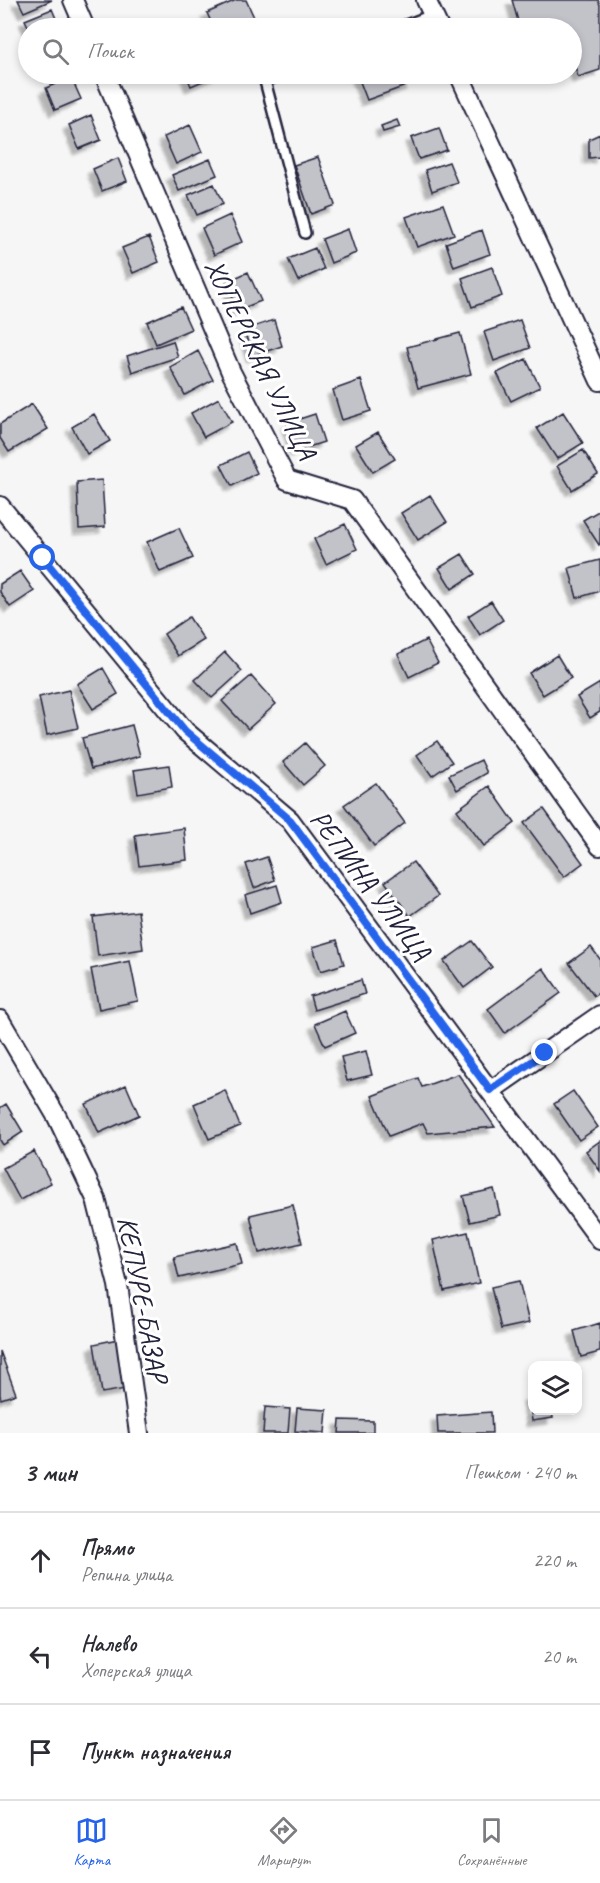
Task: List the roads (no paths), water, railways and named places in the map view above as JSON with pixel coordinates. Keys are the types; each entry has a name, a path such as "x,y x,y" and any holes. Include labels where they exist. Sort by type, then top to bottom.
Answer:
{"street":[{"path":"73,0 81,18"},
{"name":"ХОПЕРСКАЯ УЛИЦА","path":"108,84 231,372 287,480 352,500 600,846"},
{"path":"464,84 600,381"},
{"name":"РЕПИНА УЛИЦА","path":"0,506 185,731 290,820 600,1239"},
{"path":"490,1090 600,1015"},
{"name":"КЕПУРЕ-БАЗАР","path":"0,1020 57,1117 96,1199 118,1285 139,1433"}],"lane":[{"path":"266,84 305,233"}]}
